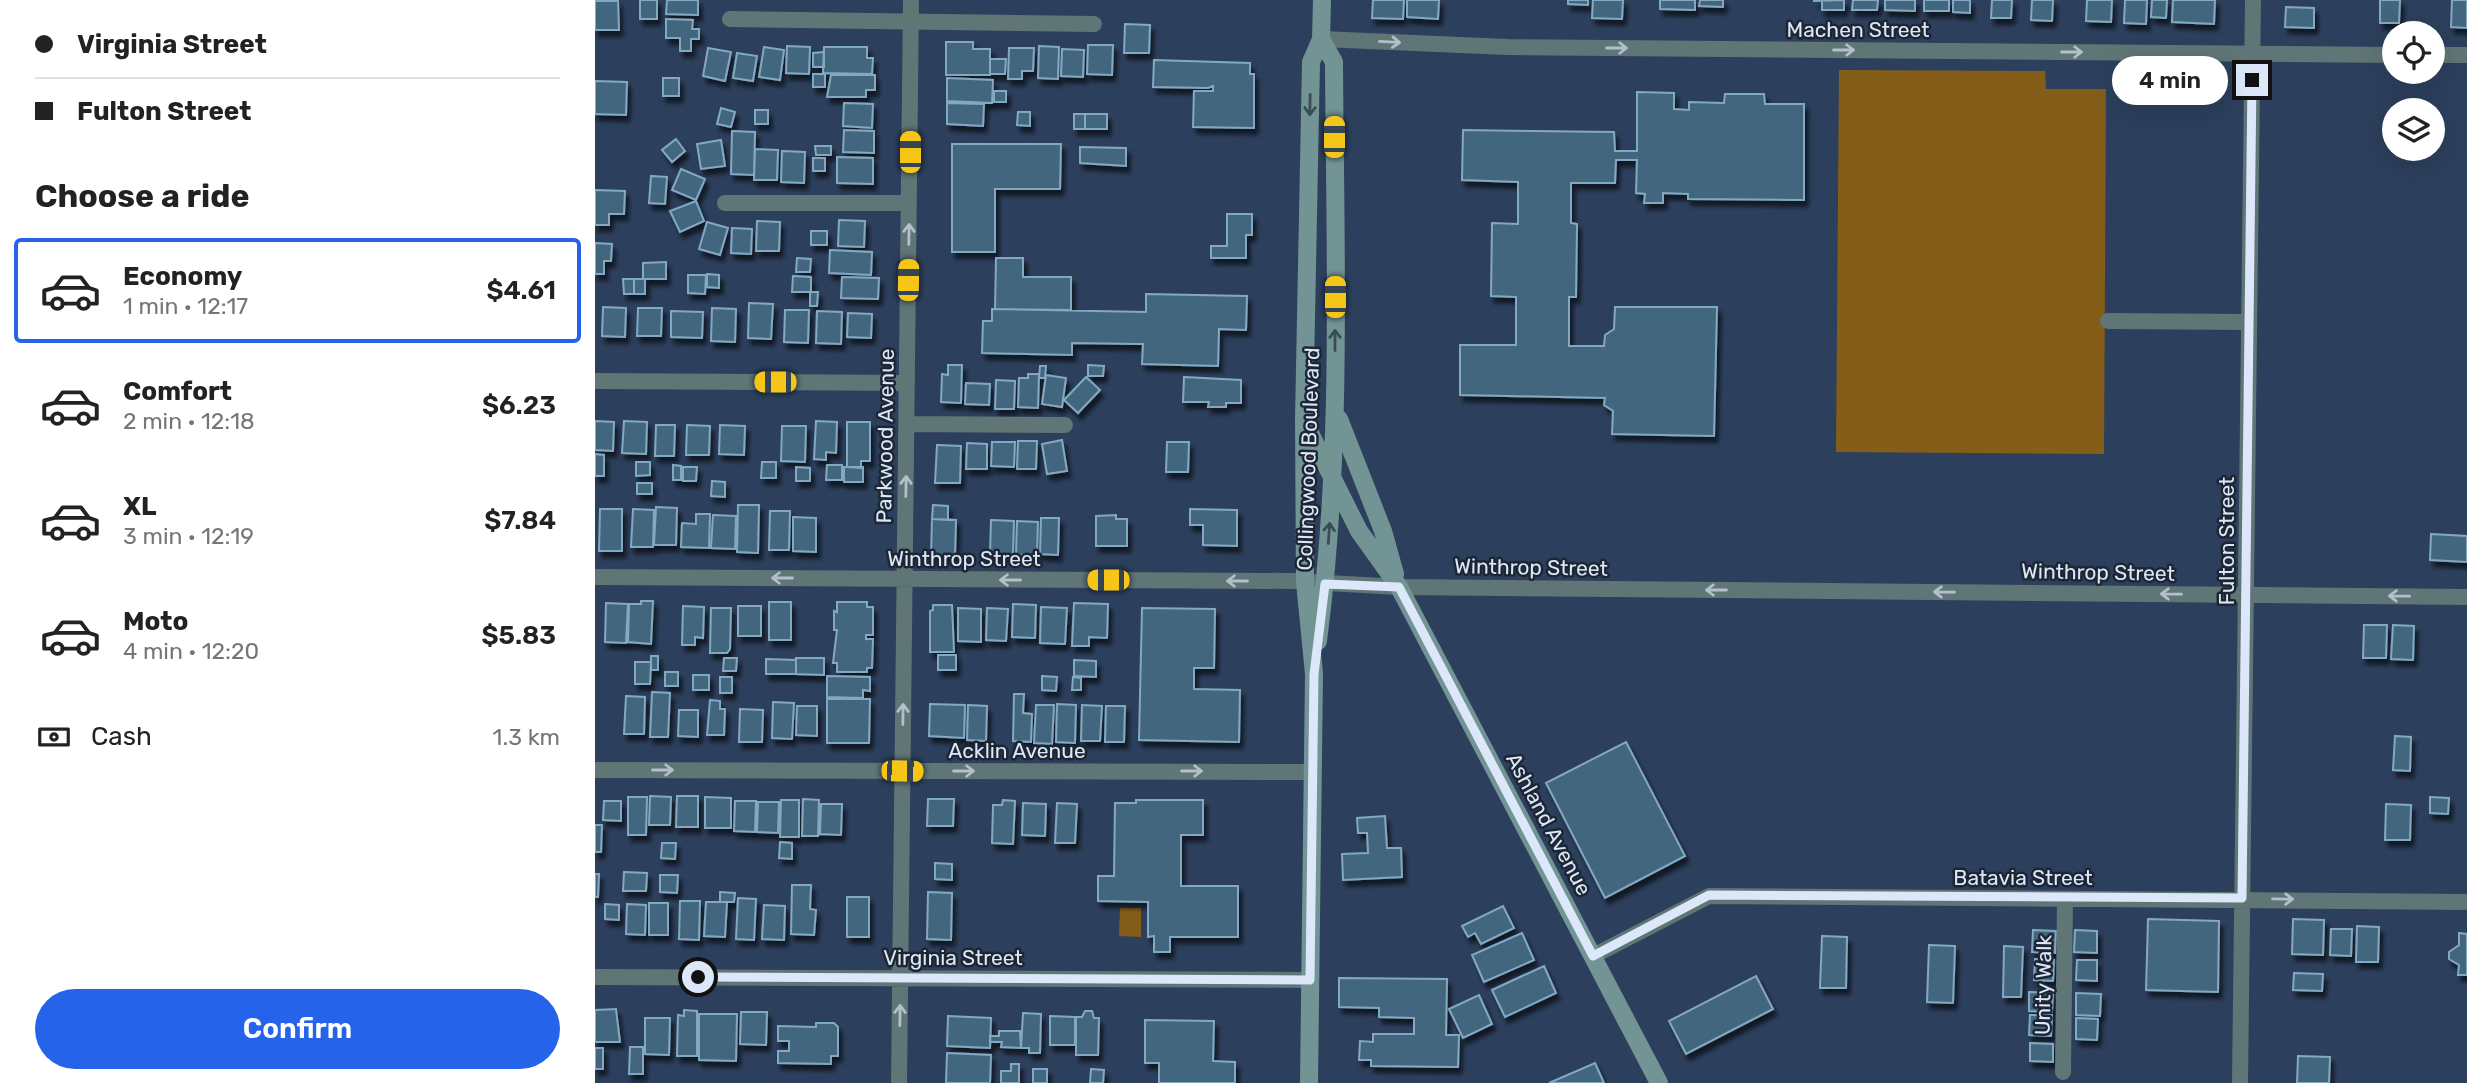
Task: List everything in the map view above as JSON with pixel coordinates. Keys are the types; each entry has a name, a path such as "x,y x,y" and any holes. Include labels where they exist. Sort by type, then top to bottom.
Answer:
{"main road":[{"name":"Collingwood Boulevard","path":"1309,1083 1314,674 1305,582 1304,419 1311,62 1321,39 1322,0"},
{"name":"Collingwood Boulevard","path":"1314,674 1325,584 1336,409 1334,62 1321,39"},
{"path":"1309,201 1335,213"},
{"name":"Ashland Avenue","path":"1336,409 1383,531 1399,587"},
{"name":"Ashland Avenue","path":"1304,419 1359,531 1399,587 1659,1083"}],"street":[{"name":"Parkwood Avenue","path":"899,1083 911,0"},
{"name":"Fulton Street","path":"2240,1083 2253,0"},
{"path":"730,19 1094,24"},
{"name":"Machen Street","path":"1321,39 1508,47 2382,55"},
{"path":"2445,55 2467,55"},
{"path":"725,203 909,203"},
{"path":"2108,321 2248,323"},
{"path":"595,381 907,383"},
{"path":"907,424 1065,425"},
{"name":"Winthrop Street","path":"595,577 1305,582 1399,587 2467,597"},
{"name":"Acklin Avenue","path":"595,770 1313,772"},
{"name":"Batavia Street","path":"1593,956 1709,895 2467,902"},
{"name":"Unity Walk","path":"2063,1072 2065,899"},
{"name":"Virginia Street","path":"595,977 1310,980"}],"shaded area":[{"path":"1839,70 2045,71 2046,89 2106,89 2104,454 1836,452"},
{"path":"1120,908 1141,908 1141,937 1119,936"}],"building":[{"path":"640,0 657,0 657,19 640,19"},
{"path":"667,0 698,0 698,15 666,14"},
{"path":"1373,0 1404,0 1403,19 1372,18"},
{"path":"1407,0 1439,0 1438,19 1407,17"},
{"path":"1568,0 1588,0 1588,5 1568,4"},
{"path":"1593,0 1623,0 1622,19 1592,18"},
{"path":"1660,0 1695,0 1695,10 1660,9"},
{"path":"1700,0 1723,0 1723,7 1699,6"},
{"path":"1844,0 1844,10 1822,10 1822,1 1813,1"},
{"path":"1853,0 1878,0 1877,10 1852,10"},
{"path":"1885,0 1915,0 1915,11 1885,10"},
{"path":"1924,0 1949,0 1949,11 1924,11"},
{"path":"1953,0 1970,0 1970,13 1953,12"},
{"path":"1992,0 2012,0 2011,18 1991,18"},
{"path":"2032,0 2053,0 2052,21 2031,20"},
{"path":"2087,0 2112,0 2111,22 2086,21"},
{"path":"2125,0 2147,0 2146,24 2124,23"},
{"path":"2152,0 2167,0 2166,18 2151,17"},
{"path":"2173,0 2215,0 2214,24 2172,22"},
{"path":"2380,0 2400,0 2399,21 2380,23"},
{"path":"2452,0 2467,0 2467,28 2451,27"},
{"path":"595,1 618,1 619,30 595,30"},
{"path":"2286,7 2314,8 2314,28 2285,27"},
{"path":"666,19 693,20 692,29 699,29 699,39 691,39 691,51 680,51 680,38 666,38"},
{"path":"1125,24 1150,25 1149,53 1124,53"},
{"path":"946,42 973,42 973,49 990,49 990,75 946,75"},
{"path":"1088,45 1113,45 1112,75 1087,74"},
{"path":"787,46 810,47 809,74 786,73"},
{"path":"1039,46 1059,47 1058,79 1038,78"},
{"path":"764,47 784,50 780,80 759,77"},
{"path":"824,47 867,47 867,58 873,58 872,74 823,73"},
{"path":"708,48 731,52 725,81 703,76"},
{"path":"1009,48 1034,48 1033,71 1022,71 1022,79 1008,79"},
{"path":"1062,49 1084,50 1083,77 1061,76"},
{"path":"824,52 824,67 813,67 813,53"},
{"path":"737,53 757,56 753,81 733,78"},
{"path":"990,59 1006,59 1005,74 990,74"},
{"path":"1154,60 1250,63 1250,74 1254,74 1254,128 1193,127 1194,91 1213,91 1213,86 1153,87"},
{"path":"813,74 825,74 825,87 813,87"},
{"path":"831,75 875,75 875,90 866,90 866,97 827,97"},
{"path":"663,78 679,78 679,96 663,96"},
{"path":"947,78 993,80 992,103 947,101"},
{"path":"595,81 627,82 626,115 595,114"},
{"path":"994,91 1006,91 1006,102 994,102"},
{"path":"1637,92 1674,93 1674,109 1689,110 1689,102 1724,103 1725,94 1764,94 1765,104 1804,104 1804,200 1688,199 1688,194 1663,193 1663,203 1644,203 1645,194 1636,193 1637,160 1616,160 1615,183 1571,183 1571,223 1577,224 1576,297 1569,297 1569,346 1604,346 1605,335 1614,329 1615,307 1717,307 1714,436 1612,434 1613,411 1604,405 1605,398 1460,395 1460,345 1516,345 1516,297 1491,296 1492,223 1518,224 1518,182 1462,180 1463,130 1614,132 1615,151 1637,151"},
{"path":"844,103 873,104 872,128 843,126"},
{"path":"947,103 984,104 983,126 947,124"},
{"path":"721,108 735,112 731,127 717,124"},
{"path":"755,110 768,110 768,124 755,124"},
{"path":"1018,112 1030,112 1030,126 1017,125"},
{"path":"1074,114 1085,114 1085,129 1074,129"},
{"path":"1085,114 1107,114 1107,129 1085,129"},
{"path":"844,130 874,131 874,153 843,152"},
{"path":"732,131 755,132 754,175 731,174"},
{"path":"676,139 685,151 672,162 662,150"},
{"path":"721,140 725,166 701,169 697,144"},
{"path":"952,144 1061,144 1060,189 995,189 995,252 952,252"},
{"path":"815,146 831,146 831,155 816,155"},
{"path":"1080,147 1126,148 1126,166 1080,163"},
{"path":"755,149 778,150 777,180 754,180"},
{"path":"782,151 805,152 804,183 781,182"},
{"path":"837,157 873,158 873,184 837,183"},
{"path":"813,158 825,158 825,171 813,171"},
{"path":"681,169 705,179 696,200 672,190"},
{"path":"651,176 667,177 665,204 649,203"},
{"path":"595,190 625,191 624,214 609,214 609,225 595,225"},
{"path":"696,201 704,221 680,232 670,211"},
{"path":"1227,214 1252,214 1252,235 1246,235 1246,258 1211,258 1211,246 1227,246"},
{"path":"839,220 865,221 864,247 838,246"},
{"path":"757,221 780,222 779,251 756,251"},
{"path":"707,222 728,228 720,255 699,249"},
{"path":"732,228 752,229 751,254 731,253"},
{"path":"811,231 827,231 827,245 811,245"},
{"path":"595,243 612,244 611,261 604,261 604,274 595,274"},
{"path":"830,250 872,252 871,275 829,273"},
{"path":"797,258 811,259 810,272 796,272"},
{"path":"996,258 1023,258 1023,277 1071,277 1071,310 995,309"},
{"path":"666,262 666,279 643,279 643,263"},
{"path":"707,274 719,275 719,288 707,287"},
{"path":"688,275 706,275 705,294 688,293"},
{"path":"793,276 811,277 811,292 792,292"},
{"path":"842,277 879,278 878,299 841,298"},
{"path":"623,279 634,279 634,294 624,294"},
{"path":"634,279 645,279 645,294 634,294"},
{"path":"810,292 818,292 817,306 810,306"},
{"path":"1146,294 1247,296 1246,330 1219,329 1218,366 1142,364 1143,344 1072,343 1072,355 982,353 983,321 992,321 992,309 1146,312"},
{"path":"749,303 773,304 771,339 748,338"},
{"path":"603,307 626,308 625,337 602,336"},
{"path":"638,308 662,308 661,336 637,336"},
{"path":"712,308 736,309 735,342 711,341"},
{"path":"785,310 809,310 808,343 784,342"},
{"path":"671,311 703,312 702,338 671,337"},
{"path":"817,311 842,312 841,344 816,343"},
{"path":"848,313 872,314 871,338 847,337"},
{"path":"948,365 962,365 961,403 941,402 942,374 948,375"},
{"path":"1088,365 1104,366 1103,376 1088,376"},
{"path":"1040,366 1046,366 1045,378 1039,378"},
{"path":"1028,374 1039,374 1038,408 1018,407 1019,378 1028,378"},
{"path":"1046,375 1066,378 1062,407 1042,404"},
{"path":"1086,377 1100,390 1078,413 1064,400"},
{"path":"1184,377 1241,380 1241,403 1226,403 1226,407 1208,407 1209,402 1183,402"},
{"path":"996,380 1015,381 1014,409 995,409"},
{"path":"966,383 990,384 989,405 965,404"},
{"path":"595,421 614,422 613,451 595,450"},
{"path":"624,421 647,422 646,454 622,453"},
{"path":"816,421 837,422 836,453 826,452 826,460 814,459"},
{"path":"847,422 870,422 870,461 861,461 861,468 847,467"},
{"path":"656,425 675,425 674,456 655,456"},
{"path":"687,425 710,426 709,455 686,455"},
{"path":"720,425 745,426 744,455 719,454"},
{"path":"782,426 806,426 805,462 781,461"},
{"path":"1062,440 1067,471 1047,474 1042,444"},
{"path":"1018,441 1037,441 1036,469 1017,469"},
{"path":"992,442 1015,442 1014,467 991,466"},
{"path":"1167,442 1189,442 1188,472 1166,472"},
{"path":"967,443 987,444 987,469 966,469"},
{"path":"937,445 961,446 960,483 935,483"},
{"path":"595,454 604,455 604,476 595,476"},
{"path":"636,462 650,462 650,475 636,476"},
{"path":"762,462 776,462 776,478 761,478"},
{"path":"673,465 681,466 681,480 673,480"},
{"path":"827,465 842,465 842,480 826,480"},
{"path":"683,467 697,467 696,481 683,481"},
{"path":"796,467 810,468 810,481 796,481"},
{"path":"844,467 863,467 863,482 844,482"},
{"path":"712,481 725,482 725,497 711,496"},
{"path":"637,483 652,483 652,494 637,494"},
{"path":"738,505 759,505 758,553 737,552"},
{"path":"933,505 948,506 948,520 932,519"},
{"path":"656,507 677,508 676,545 654,545"},
{"path":"600,509 622,509 622,551 599,551"},
{"path":"633,509 654,510 653,547 631,547"},
{"path":"1190,509 1237,510 1237,546 1203,545 1203,525 1190,525"},
{"path":"770,511 790,511 789,550 769,550"},
{"path":"696,514 710,514 709,548 681,547 682,523 696,524"},
{"path":"713,515 736,516 735,549 711,548"},
{"path":"1116,515 1116,519 1127,519 1127,546 1096,546 1096,516"},
{"path":"793,517 816,518 816,552 793,551"},
{"path":"1041,518 1059,518 1058,555 1040,554"},
{"path":"932,519 956,520 955,556 931,555"},
{"path":"991,520 1014,521 1013,555 990,554"},
{"path":"1017,521 1038,522 1037,555 1016,555"},
{"path":"2431,534 2467,536 2467,562 2430,560"},
{"path":"641,601 653,601 651,644 628,642 629,604 641,604"},
{"path":"769,602 791,602 791,640 769,640"},
{"path":"837,602 867,602 867,607 873,607 873,635 866,635 866,639 873,639 872,668 867,668 867,672 837,672 837,663 833,663 837,630 834,630 834,611 837,612"},
{"path":"606,603 628,604 626,643 605,642"},
{"path":"1074,603 1108,604 1107,638 1089,637 1089,646 1072,646"},
{"path":"1013,604 1036,605 1035,638 1012,637"},
{"path":"933,605 952,605 954,652 930,652 930,611 933,610"},
{"path":"683,606 704,607 703,638 695,637 695,645 682,645"},
{"path":"738,606 761,606 761,636 738,636"},
{"path":"1041,607 1067,608 1065,644 1040,643"},
{"path":"711,608 731,608 730,649 727,653 710,653"},
{"path":"958,608 981,609 981,642 958,641"},
{"path":"987,608 1008,609 1006,641 986,640"},
{"path":"1142,608 1215,609 1214,668 1194,668 1194,689 1240,690 1239,742 1139,740"},
{"path":"2364,625 2387,625 2386,658 2363,658"},
{"path":"2393,625 2414,626 2413,660 2391,659"},
{"path":"938,655 956,655 956,670 938,670"},
{"path":"651,656 658,656 658,670 651,670"},
{"path":"724,658 737,658 736,671 723,671"},
{"path":"796,658 824,658 824,675 796,674"},
{"path":"766,659 796,660 796,674 766,674"},
{"path":"1074,660 1096,661 1096,677 1074,676"},
{"path":"635,662 651,662 650,684 635,684"},
{"path":"665,672 678,672 678,686 665,686"},
{"path":"693,675 709,675 709,690 693,690"},
{"path":"827,676 870,677 870,691 863,690 863,698 827,697"},
{"path":"1042,676 1057,677 1056,691 1042,690"},
{"path":"720,677 732,677 732,693 720,693"},
{"path":"1073,677 1081,678 1081,690 1072,690"},
{"path":"652,692 670,693 668,737 650,737"},
{"path":"1014,694 1024,694 1023,713 1032,714 1031,742 1013,741"},
{"path":"626,696 645,697 644,734 624,734"},
{"path":"827,699 870,699 869,743 827,743"},
{"path":"710,700 720,701 720,709 725,709 724,735 707,735"},
{"path":"773,702 794,703 792,739 772,738"},
{"path":"930,704 965,705 964,738 929,736"},
{"path":"1057,704 1076,705 1075,743 1056,742"},
{"path":"968,705 987,706 986,741 967,740"},
{"path":"1036,705 1054,705 1052,744 1034,743"},
{"path":"1082,705 1102,706 1100,741 1081,741"},
{"path":"797,706 817,706 817,736 796,735"},
{"path":"1106,706 1125,706 1124,742 1105,742"},
{"path":"740,709 763,710 762,742 739,742"},
{"path":"679,710 698,710 698,737 678,736"},
{"path":"2395,736 2411,737 2410,771 2393,770"},
{"path":"1626,742 1685,856 1605,898 1546,783"},
{"path":"650,796 671,797 670,825 649,825"},
{"path":"677,796 698,796 698,827 676,827"},
{"path":"628,797 647,797 646,835 628,835"},
{"path":"705,797 731,798 731,828 705,828"},
{"path":"2430,797 2449,798 2448,814 2430,813"},
{"path":"803,799 819,800 818,836 802,836"},
{"path":"928,799 954,799 953,826 927,826"},
{"path":"781,800 799,800 799,837 780,837"},
{"path":"1003,800 1015,801 1013,844 992,843 993,805 1002,805"},
{"path":"1136,800 1203,800 1203,835 1181,835 1181,886 1238,886 1238,937 1170,937 1170,952 1154,952 1154,936 1148,937 1148,902 1098,901 1098,876 1114,876 1115,803 1136,803"},
{"path":"604,801 621,801 621,821 603,820"},
{"path":"735,801 756,801 755,832 734,831"},
{"path":"758,802 779,802 778,833 757,832"},
{"path":"1023,803 1046,804 1045,836 1022,835"},
{"path":"1057,803 1077,804 1075,843 1055,843"},
{"path":"821,804 842,804 841,835 820,834"},
{"path":"2386,804 2411,805 2410,840 2385,840"},
{"path":"1385,816 1387,848 1401,848 1402,877 1343,880 1342,854 1368,853 1367,833 1358,833 1357,818"},
{"path":"595,825 602,825 601,852 595,852"},
{"path":"780,842 792,843 792,859 779,858"},
{"path":"662,843 676,843 675,859 661,858"},
{"path":"935,863 952,864 952,880 935,879"},
{"path":"624,872 647,873 646,891 623,891"},
{"path":"595,874 599,874 598,897 595,897"},
{"path":"660,875 678,875 677,893 660,892"},
{"path":"792,885 811,885 810,909 816,910 814,935 791,934"},
{"path":"720,892 735,893 734,902 720,902"},
{"path":"928,892 952,893 951,940 927,939"},
{"path":"847,897 869,897 869,937 847,937"},
{"path":"738,898 756,899 754,940 736,939"},
{"path":"680,901 700,901 699,940 679,939"},
{"path":"706,902 727,902 725,937 704,936"},
{"path":"649,903 668,903 668,935 649,935"},
{"path":"605,904 619,905 619,920 605,919"},
{"path":"627,904 646,905 645,935 626,934"},
{"path":"764,905 785,906 784,940 762,939"},
{"path":"1503,906 1514,928 1481,944 1475,933 1468,937 1462,926"},
{"path":"2148,919 2219,921 2218,992 2146,990"},
{"path":"2293,919 2324,920 2323,955 2292,954"},
{"path":"2357,926 2379,927 2378,962 2356,962"},
{"path":"2331,929 2352,929 2351,956 2330,955"},
{"path":"2033,930 2056,931 2055,953 2032,952"},
{"path":"2075,930 2097,931 2097,953 2074,952"},
{"path":"1522,933 1534,960 1484,982 1472,955"},
{"path":"2459,933 2467,934 2467,975 2458,975 2459,965 2449,959 2449,952 2459,945"},
{"path":"1822,936 1847,937 1846,988 1820,988"},
{"path":"1929,945 1955,946 1953,1003 1927,1002"},
{"path":"2004,946 2023,947 2021,997 2003,997"},
{"path":"2035,959 2054,960 2053,981 2034,980"},
{"path":"2077,960 2097,960 2097,981 2076,980"},
{"path":"1544,966 1556,993 1505,1017 1492,990"},
{"path":"2294,973 2323,974 2322,991 2293,990"},
{"path":"1756,976 1773,1009 1686,1054 1669,1021"},
{"path":"1339,978 1447,979 1446,1035 1459,1035 1458,1067 1371,1066 1371,1060 1359,1060 1360,1041 1373,1042 1373,1034 1414,1034 1414,1018 1379,1017 1379,1008 1339,1007"},
{"path":"2029,992 2053,993 2052,1012 2029,1011"},
{"path":"2076,993 2101,994 2100,1016 2076,1015"},
{"path":"1479,995 1492,1024 1463,1038 1449,1009"},
{"path":"616,1009 620,1042 595,1042 595,1010"},
{"path":"684,1010 697,1011 697,1056 677,1056 678,1015 684,1016"},
{"path":"1085,1011 1092,1011 1094,1018 1099,1018 1098,1055 1076,1055 1076,1017 1082,1017"},
{"path":"741,1012 767,1012 766,1045 740,1044"},
{"path":"1023,1013 1041,1014 1040,1053 1029,1053 1029,1048 1021,1048"},
{"path":"699,1014 737,1014 736,1061 699,1060"},
{"path":"2030,1015 2052,1015 2051,1036 2029,1035"},
{"path":"948,1016 991,1018 990,1048 947,1046"},
{"path":"1050,1016 1075,1017 1075,1045 1050,1045"},
{"path":"645,1018 670,1018 669,1055 645,1054"},
{"path":"2076,1018 2098,1019 2097,1040 2076,1039"},
{"path":"1145,1020 1214,1021 1213,1061 1235,1062 1235,1083 1159,1083 1159,1063 1145,1063"},
{"path":"816,1023 834,1023 838,1027 838,1056 831,1056 831,1064 778,1063 778,1051 789,1051 789,1041 778,1041 778,1026 816,1027"},
{"path":"999,1031 1020,1031 1021,1048 1001,1047 1002,1042 990,1042 990,1036 999,1036"},
{"path":"2030,1043 2053,1044 2053,1062 2030,1061"},
{"path":"630,1047 643,1047 643,1074 629,1074"},
{"path":"595,1048 603,1048 603,1069 595,1069"},
{"path":"947,1053 991,1055 990,1083 946,1083"},
{"path":"2298,1056 2330,1057 2329,1083 2297,1083"},
{"path":"1595,1063 1604,1083 1549,1083"},
{"path":"1011,1064 1019,1064 1019,1083 1001,1083 1001,1071 1011,1071"},
{"path":"1033,1069 1047,1069 1047,1083 1033,1083"},
{"path":"1091,1069 1104,1070 1103,1083 1090,1083"}],"route":[{"path":"698,977 1310,980 1314,674 1325,584 1399,587 1593,956 1709,895 2242,898 2252,80"}]}
